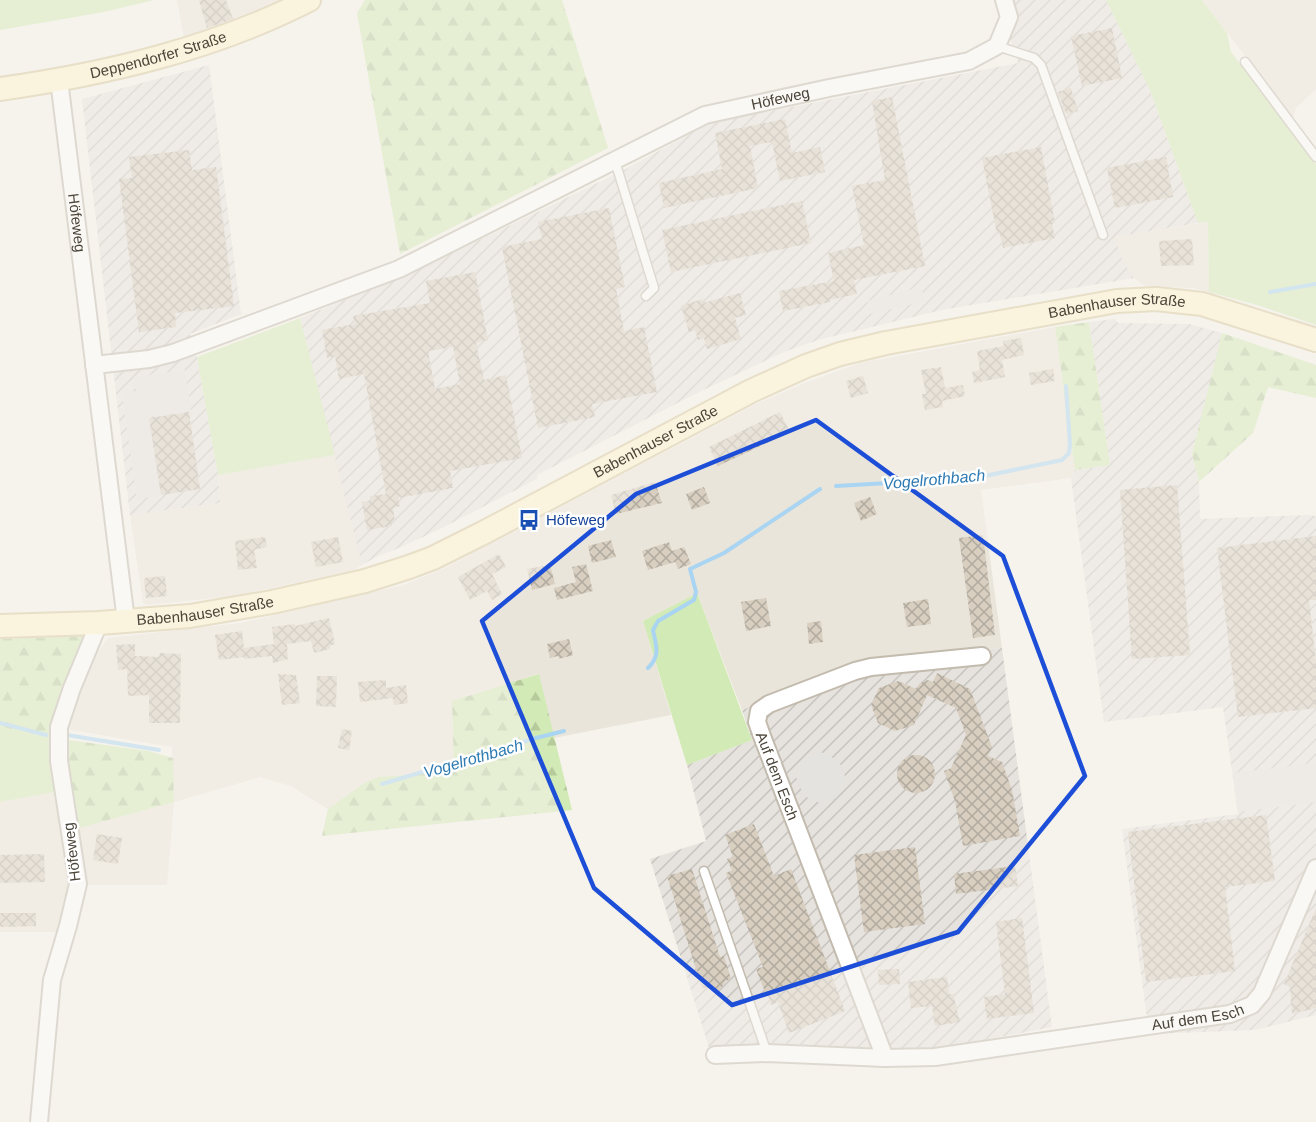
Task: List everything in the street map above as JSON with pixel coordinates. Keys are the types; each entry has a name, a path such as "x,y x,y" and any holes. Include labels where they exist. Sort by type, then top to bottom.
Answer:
{"main road":[{"name":"Deppendorfer Straße","path":"0,89 59,80 144,62 222,38 309,0"},
{"name":"Babenhauser Straße","path":"0,626 99,623 190,616 365,581 409,567 462,543 751,391 806,366 862,348 1117,301 1156,300 1202,304 1316,340"}],"street":[{"path":"997,46 1009,17 1004,0"},
{"name":"Höfeweg","path":"94,365 149,359 173,353 399,269 705,115 829,88 969,62 997,46"},
{"name":"Höfeweg","path":"59,80 126,621"},
{"name":"Höfeweg","path":"39,1122 52,980 78,884 59,761 59,727 72,688 99,623"},
{"name":"Auf dem Esch","path":"885,1058 762,736 757,722 759,711 769,704 855,671 982,656"},
{"name":"Auf dem Esch","path":"715,1055 767,1053 885,1058 935,1057 1206,1019 1242,1011 1252,1005 1262,993 1316,868"}],"lane":[{"path":"997,46 1034,58 1041,65 1103,235"},
{"path":"1245,62 1316,157"},
{"path":"615,161 654,288 646,296"},
{"path":"704,870 767,1053"}],"highlighted area":[{"path":"816,420 1003,556 1085,776 958,932 732,1005 594,888 482,621 636,494"}],"shaded area":[{"path":"177,0 281,0 241,22 184,38"},
{"path":"998,0 1106,0 1150,90 1198,223 1115,237 1122,260 1134,278 942,310 818,340 784,352 697,393 537,475 537,479 436,531 362,565 300,318 409,274 622,171 710,123 1018,63"},
{"path":"1202,0 1316,0 1316,89 1296,108 1293,118"},
{"path":"209,65 241,314 190,334 197,357 218,475 220,503 130,515 82,99"},
{"path":"1208,222 1209,292 1194,288 1145,286 1134,278 1122,260 1115,237"},
{"path":"921,287 925,301 871,314 867,301"},
{"path":"1115,319 1118,323 1189,324 1222,333 1192,454 1199,482 1200,519 1316,516 1316,1015 1255,1030 1149,1034 1122,829 1238,814 1223,707 1104,722 1071,478 1075,470 1110,465 1089,322"},
{"path":"1055,327 1075,470 1071,478 981,490 1002,648 865,662 742,710 697,593 643,621 671,715 554,738 538,674 452,701 454,772 378,777 366,782 328,809 291,786 260,777 174,802 172,747 66,729 91,662 108,638 241,623 404,585 447,567 756,404 805,383 860,363"},
{"path":"185,370 191,411 149,417 160,496 137,499 122,393 136,391 134,377"},
{"path":"335,455 362,565 354,570 235,596 146,605 143,602 130,515 220,503 218,475"},
{"path":"1002,648 1052,1027 927,1051 768,1043 710,1051 650,859 706,841 687,765 752,740 742,710 865,662"},
{"path":"821,752 839,761 846,779 837,797 820,803 804,796 796,777 805,759"},
{"path":"1316,763 1316,802 1238,812 1233,773"},
{"path":"54,792 69,884 60,932 0,932 0,802"},
{"path":"174,802 167,885 83,885 79,828"}],"green space":[{"path":"0,0 154,0 104,12 0,30"},
{"path":"365,0 562,0 608,148 400,254 357,13"},
{"path":"1106,0 1202,0 1227,33 1231,52 1316,164 1316,325 1209,292 1208,222 1198,223 1150,90"},
{"path":"300,318 335,455 218,475 197,357"},
{"path":"1089,322 1110,465 1075,470 1055,327"},
{"path":"1222,333 1316,365 1316,398 1268,387 1253,433 1199,482 1192,454"},
{"path":"697,593 752,740 687,765 643,621"},
{"path":"84,636 86,644 63,693 49,739 0,726 0,639"},
{"path":"539,674 572,810 322,836 328,809 366,782 378,777 454,772 452,701"},
{"path":"0,726 49,739 54,792 0,802"},
{"path":"69,740 148,751 173,758 174,802 79,828 66,771 66,749"}],"building":[{"path":"199,0 226,0 233,19 207,28"},
{"path":"1112,28 1122,78 1082,86 1071,36"},
{"path":"1071,88 1078,111 1066,114 1058,92"},
{"path":"892,97 925,266 854,280 857,294 783,311 779,291 834,281 828,253 864,245 852,186 885,180 872,101"},
{"path":"785,119 792,153 820,147 825,172 780,181 772,142 750,146 758,188 664,208 659,183 722,169 715,133"},
{"path":"1041,147 1055,223 1052,224 1055,238 1003,248 1000,234 997,234 982,158"},
{"path":"189,150 192,170 216,167 234,306 175,313 176,327 139,332 119,179 132,178 129,157"},
{"path":"1166,157 1173,197 1115,208 1107,168"},
{"path":"802,201 811,243 671,272 662,230"},
{"path":"609,208 625,287 616,289 624,331 644,327 657,392 592,404 595,417 538,428 502,247 542,239 538,222"},
{"path":"1192,239 1194,265 1161,266 1159,241"},
{"path":"475,272 488,340 476,343 484,380 506,375 522,458 450,471 453,488 398,498 400,506 393,508 395,521 391,522 392,526 367,530 362,502 371,501 370,496 386,494 364,374 339,379 335,356 327,358 322,330 355,324 353,316 430,303 426,281","holes":["453,347 460,384 435,389 428,351"]},
{"path":"740,293 746,315 735,318 741,339 707,349 704,338 698,340 695,330 689,332 681,306 702,299 703,303"},
{"path":"1021,338 1024,355 1002,360 1005,377 974,383 972,372 980,370 977,351 1004,346 1003,341"},
{"path":"941,367 945,388 963,385 965,396 942,401 943,407 925,410 922,394 926,394 921,370"},
{"path":"1053,369 1055,381 1031,385 1029,373"},
{"path":"863,376 868,393 851,398 846,381"},
{"path":"189,412 200,489 161,495 149,418"},
{"path":"780,412 790,432 718,466 709,447"},
{"path":"655,482 662,503 616,514 611,495"},
{"path":"1177,485 1190,655 1132,659 1120,490"},
{"path":"704,487 710,503 692,510 686,494"},
{"path":"870,497 877,514 861,521 854,503"},
{"path":"983,535 995,635 973,638 959,538"},
{"path":"1316,536 1316,600 1309,600 1316,662 1316,708 1238,717 1217,548"},
{"path":"265,537 267,547 254,550 257,568 238,570 235,541"},
{"path":"338,537 343,562 316,567 311,542"},
{"path":"611,540 616,557 592,563 588,546"},
{"path":"669,542 672,551 684,547 691,564 678,569 675,562 648,570 642,551"},
{"path":"499,554 506,567 492,574 502,594 492,600 487,591 470,600 458,577"},
{"path":"586,564 593,591 557,600 554,588 576,582 572,567"},
{"path":"550,565 555,584 532,590 527,569"},
{"path":"165,576 167,596 146,598 144,578"},
{"path":"766,598 771,626 746,631 741,602"},
{"path":"928,599 931,624 907,627 903,603"},
{"path":"329,618 335,644 330,646 330,649 314,653 311,641 287,644 288,659 273,663 272,656 219,660 215,635 242,631 244,648 274,644 272,627 295,624 295,626"},
{"path":"821,621 823,642 809,644 807,623"},
{"path":"569,639 573,655 559,659 558,656 550,658 547,644"},
{"path":"135,644 135,656 159,657 160,653 181,654 180,723 149,723 149,695 128,696 127,669 118,670 116,645"},
{"path":"937,673 970,689 992,747 988,756 1002,762 1012,790 1020,836 963,846 955,801 944,771 951,768 966,735 956,708 927,695 914,725 895,731 878,723 871,705 879,688 898,681 916,689 920,683 928,680 933,682"},
{"path":"278,674 296,675 300,703 282,705"},
{"path":"317,676 337,676 336,707 316,706"},
{"path":"386,680 386,688 406,685 408,703 394,705 393,698 360,702 358,682"},
{"path":"342,729 352,731 349,750 338,748"},
{"path":"916,755 930,760 935,774 930,788 916,793 902,788 897,774 902,760"},
{"path":"1266,815 1275,881 1225,887 1235,971 1146,982 1128,832"},
{"path":"754,824 774,876 791,869 845,1011 789,1033 778,1002 771,1005 767,992 765,992 756,969 763,967 726,873 732,870 727,859 733,857 725,835"},
{"path":"97,834 122,838 118,864 93,860"},
{"path":"915,847 925,924 864,932 854,855"},
{"path":"44,854 45,882 0,883 0,855"},
{"path":"1015,866 1018,886 956,894 954,874"},
{"path":"692,869 720,957 724,956 731,979 716,991 708,987 702,988 667,876"},
{"path":"1316,908 1316,1008 1292,1014 1290,987 1284,984"},
{"path":"0,913 36,913 36,926 0,927"},
{"path":"1022,918 1034,1013 987,1019 984,997 1005,994 996,922"},
{"path":"899,969 900,984 879,985 878,970"},
{"path":"947,977 949,994 953,994 960,1022 935,1026 932,1006 911,1008 908,982"}],"waterway":[{"name":"Vogelrothbach","path":"1270,292 1316,284"},
{"name":"Vogelrothbach","path":"836,486 975,478 1062,460 1069,453 1070,445 1066,386"},
{"name":"Vogelrothbach","path":"648,668 655,659 656,646 653,630 658,621 694,600 696,592 690,569 724,553 820,489"},
{"name":"Vogelrothbach","path":"0,723 46,735"},
{"name":"Vogelrothbach","path":"382,784 564,731"},
{"name":"Vogelrothbach","path":"67,735 159,750"}],"place":[{"name":"Höfeweg","path":"529,520"}]}
